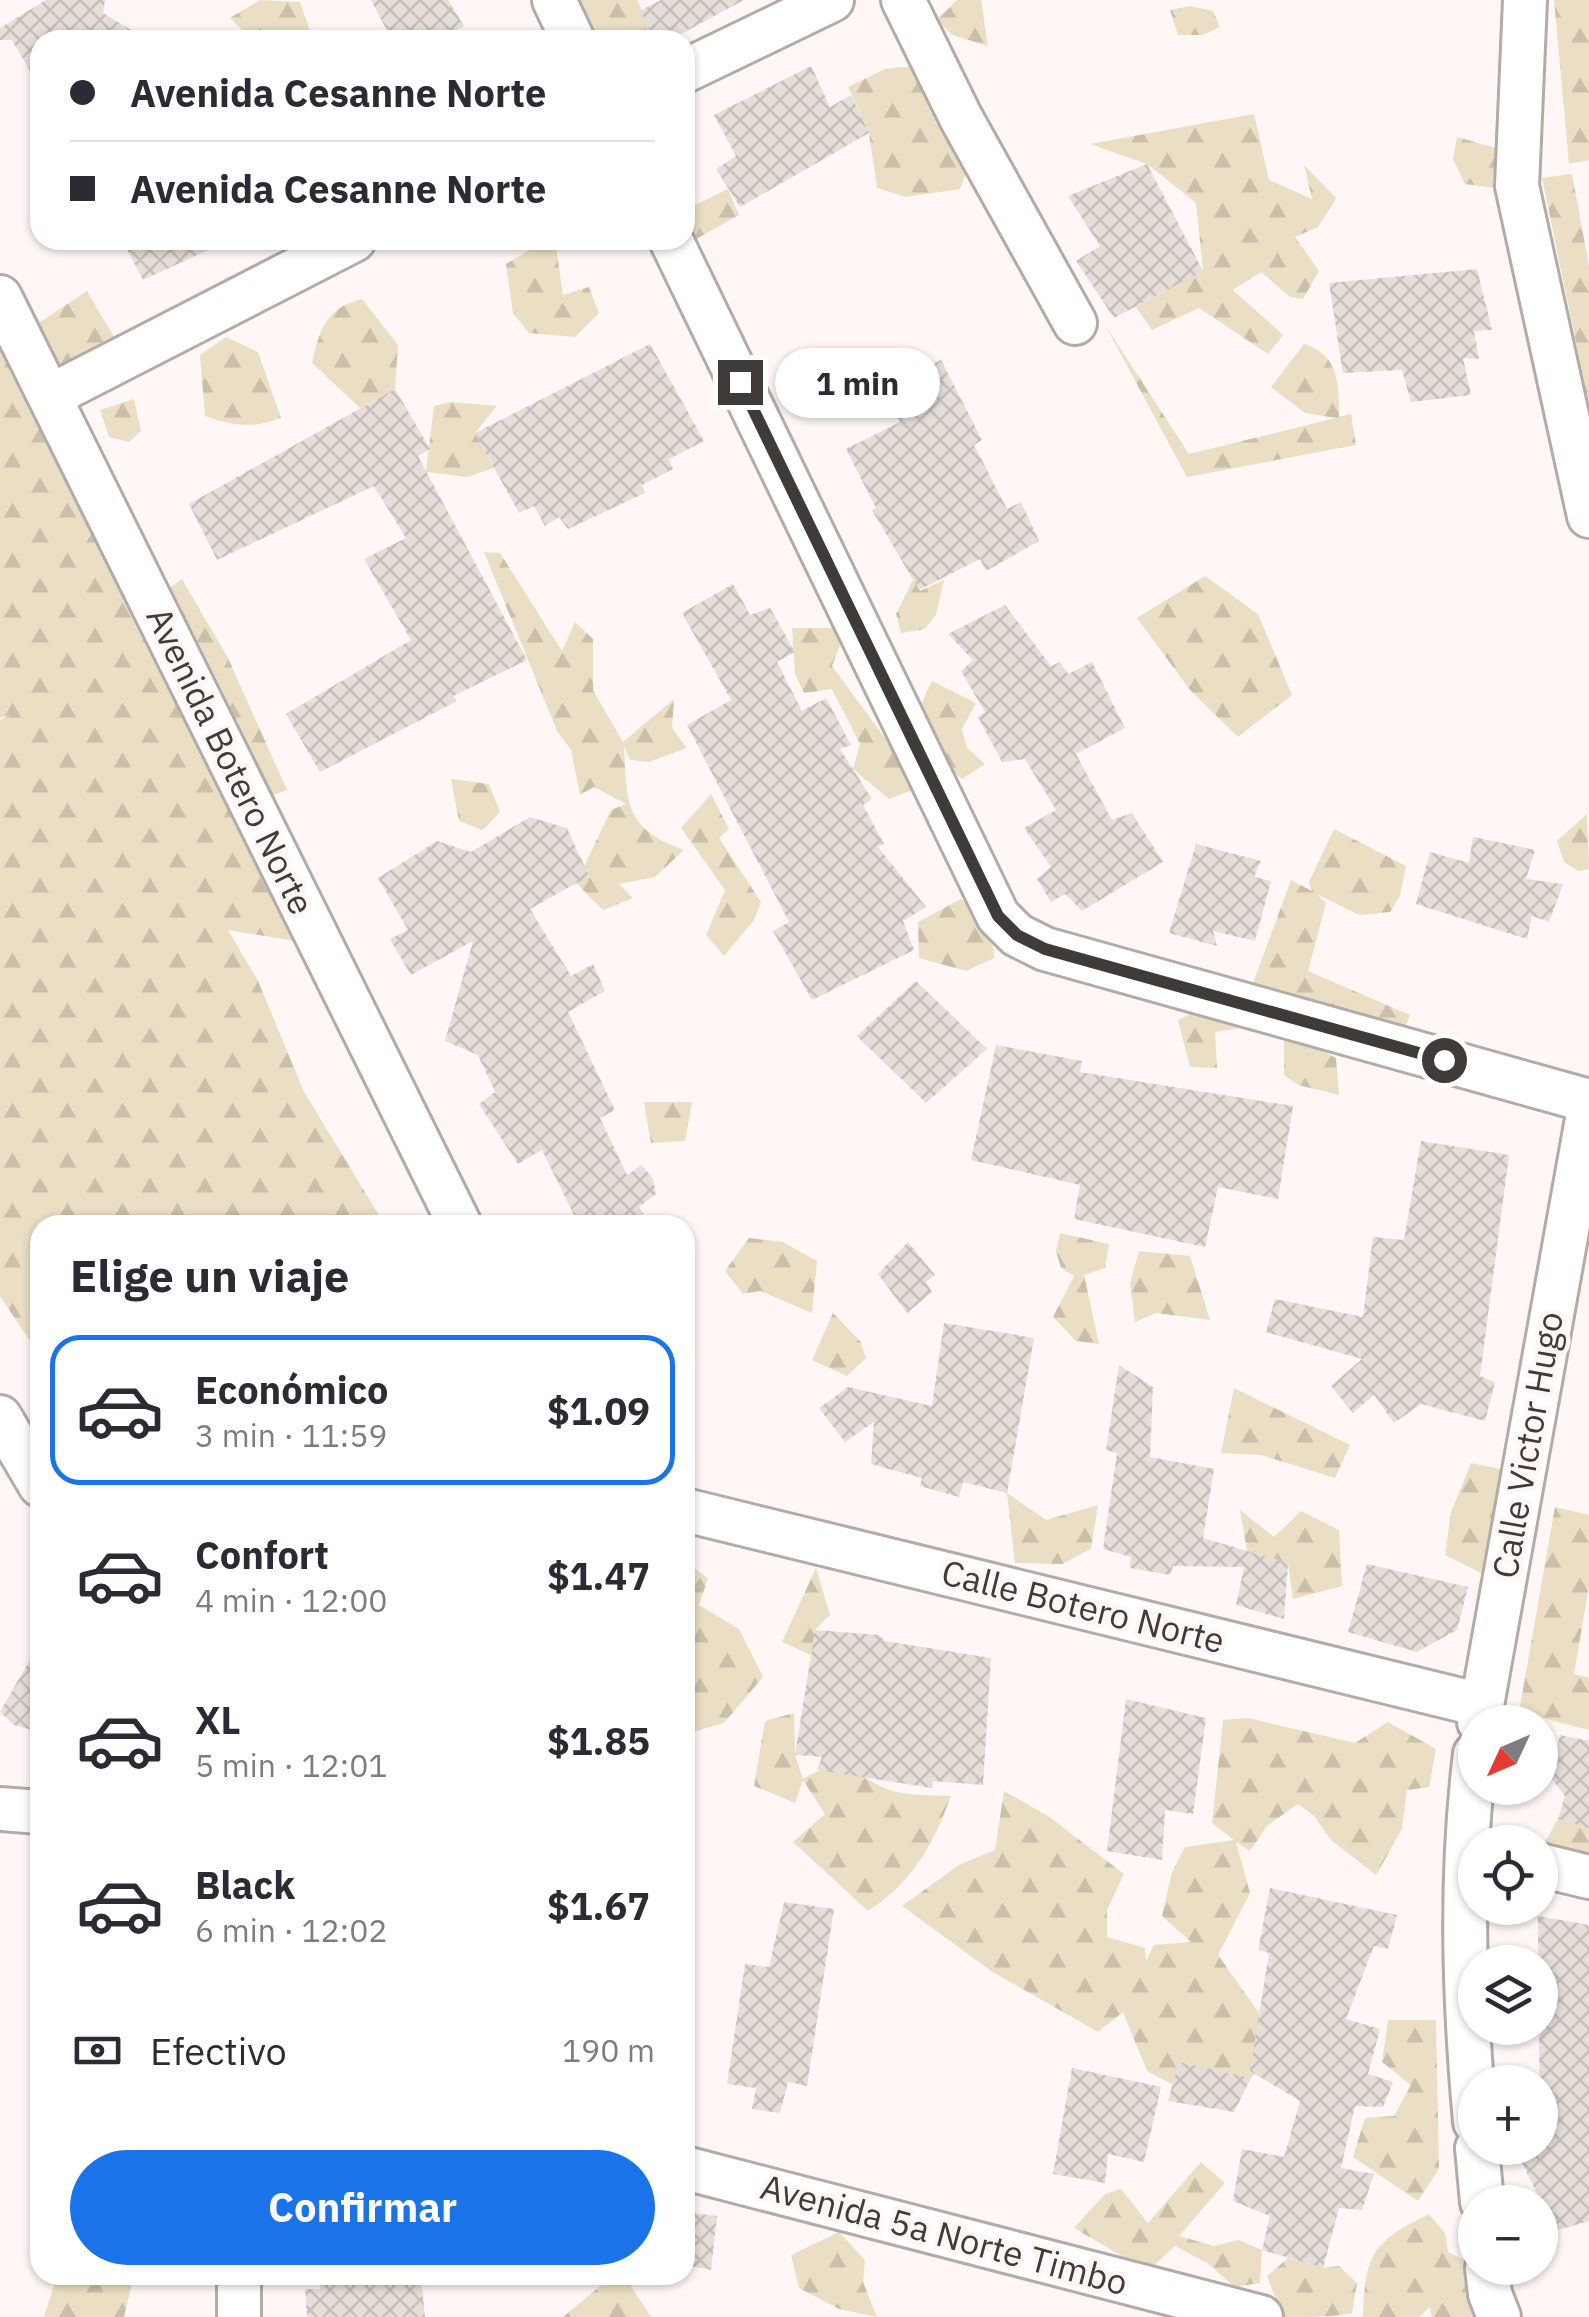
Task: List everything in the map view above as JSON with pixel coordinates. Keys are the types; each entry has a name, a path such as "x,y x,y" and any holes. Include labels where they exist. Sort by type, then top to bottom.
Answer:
{"street":[{"path":"554,0 568,30"},
{"path":"695,66 832,0"},
{"path":"904,0 960,118 1075,323"},
{"path":"1523,0 1517,186 1589,516"},
{"path":"50,396 335,250"},
{"path":"676,250 998,916 1017,935 1045,949 1589,1104"},
{"name":"Avenida Botero Norte","path":"0,297 455,1215"},
{"name":"Calle Victor Hugo","path":"1482,1705 1589,1104"},
{"path":"0,1417 30,1468"},
{"name":"Calle Botero Norte","path":"695,1513 1458,1708"},
{"path":"0,1809 30,1811"},
{"path":"1558,1869 1589,1877"},
{"path":"1467,1925 1464,1995 1470,2065"},
{"name":"Avenida 5a Norte Timbo","path":"695,2171 1260,2317"},
{"path":"239,2285 239,2317"},
{"path":"1489,2285 1498,2317"}],"green space":[{"path":"260,0 300,2 310,30 242,30 230,18"},
{"path":"573,0 637,0 651,30 588,30"},
{"path":"957,0 981,0 988,46 952,35 937,20"},
{"path":"1554,0 1589,0 1589,160 1569,164"},
{"path":"1190,6 1213,11 1220,27 1203,35 1178,35 1170,10"},
{"path":"923,65 968,168 960,189 905,197 877,188 869,133 848,87 885,69"},
{"path":"1254,114 1269,180 1312,199 1304,165 1336,198 1318,227 1295,237 1319,271 1303,299 1290,297 1261,272 1233,290 1283,335 1268,354 1199,308 1152,330 1136,307 1203,270 1196,203 1147,164 1090,144"},
{"path":"1457,137 1506,151 1505,177 1495,188 1465,184 1453,159"},
{"path":"1572,174 1589,266 1589,405 1542,178"},
{"path":"728,189 739,215 695,240 695,205"},
{"path":"529,250 556,250 563,295 589,287 599,313 575,337 529,333 513,313 506,264"},
{"path":"87,291 114,337 52,369 34,326"},
{"path":"362,299 398,345 395,389 360,408 312,363 326,322 340,308"},
{"path":"1105,325 1189,454 1336,418 1305,413 1271,387 1304,344 1324,355 1335,372 1339,417 1351,414 1356,445 1187,477"},
{"path":"226,337 258,352 281,418 243,425 205,416 200,355"},
{"path":"0,344 300,942 228,930 258,981 304,1092 379,1215 30,1215 30,1341 0,1296 0,720 10,715 0,718"},
{"path":"134,399 141,431 129,442 109,437 100,410"},
{"path":"450,402 497,406 475,433 494,468 467,477 426,472 434,406"},
{"path":"484,552 500,553 562,651 575,622 593,639 593,690 623,742 674,699 672,728 687,748 649,762 630,760 624,746 625,766 628,799 639,823 664,842 684,850 655,877 619,884 633,898 603,910 576,883 611,810 626,804 594,787 580,795 571,750 557,731"},
{"path":"1205,576 1258,614 1292,695 1238,737 1190,690 1137,618"},
{"path":"182,579 228,658 287,790 270,796 168,589"},
{"path":"913,580 920,591 944,580 936,615 925,629 901,633 896,614"},
{"path":"792,628 846,628 832,666 921,787 889,799 853,769 860,744 832,689 804,693 795,674"},
{"path":"932,681 976,703 962,729 967,748 985,764 962,779 942,763 918,711"},
{"path":"451,779 489,784 500,812 483,830 459,821"},
{"path":"711,794 729,829 719,838 761,902 754,920 724,956 706,935 725,890 681,828"},
{"path":"1587,814 1589,869 1578,871 1564,862 1557,841"},
{"path":"1334,829 1406,866 1400,896 1390,912 1359,915 1317,894 1326,903 1308,971 1410,1015 1400,1042 1252,986 1291,880 1312,891 1309,882"},
{"path":"961,899 990,921 994,958 966,971 919,958 918,922"},
{"path":"1212,1004 1248,1027 1215,1032 1217,1068 1190,1067 1178,1020"},
{"path":"1284,1041 1316,1047 1336,1058 1339,1095 1298,1085 1284,1075"},
{"path":"644,1102 692,1102 685,1141 651,1143"},
{"path":"1060,1233 1109,1244 1105,1268 1084,1275 1099,1344 1076,1341 1053,1317 1074,1276 1061,1268 1056,1251"},
{"path":"749,1238 783,1242 817,1261 812,1313 760,1291 743,1294 725,1271"},
{"path":"1139,1251 1190,1256 1210,1320 1156,1313 1135,1322 1130,1283"},
{"path":"833,1313 860,1341 866,1358 847,1376 812,1360"},
{"path":"1234,1388 1350,1445 1335,1478 1261,1455 1221,1453"},
{"path":"1471,1463 1509,1471 1491,1578 1445,1555 1451,1512"},
{"path":"1007,1493 1046,1520 1098,1505 1091,1549 1062,1564 1015,1563"},
{"path":"1555,1507 1589,1515 1589,1586 1574,1674 1589,1678 1589,1730 1558,1722 1558,1705 1520,1705"},
{"path":"1240,1510 1274,1537 1301,1511 1339,1530 1342,1586 1293,1599 1288,1563 1247,1551"},
{"path":"816,1568 830,1615 815,1630 811,1655 782,1642"},
{"path":"695,1569 708,1578 699,1605 739,1629 763,1677 724,1723 695,1731"},
{"path":"794,1713 795,1755 803,1779 842,1767 893,1791 951,1796 920,1861 897,1888 868,1911 793,1842 825,1814 803,1780 795,1803 754,1786 765,1721"},
{"path":"1248,1718 1355,1743 1388,1722 1436,1749 1429,1787 1407,1790 1402,1829 1376,1875 1331,1840 1314,1816 1298,1804 1267,1826 1250,1851 1236,1842 1250,1893 1218,1955 1259,2013 1274,2050 1251,2078 1179,2062 1173,2085 1147,2071 1123,2012 1098,2032 991,1971 902,1906 959,1865 995,1850 1004,1791 1048,1816 1124,1874 1107,1910 1107,1937 1145,1948 1146,1961 1154,1945 1191,1942 1162,1916 1172,1872 1185,1847 1234,1840 1212,1823 1223,1720"},
{"path":"1558,1819 1589,1828 1589,1863 1558,1855 1558,1825 1555,1825"},
{"path":"1388,2020 1436,2020 1439,2169 1418,2201 1353,2157 1365,2118 1394,2116 1411,2085 1382,2062"},
{"path":"1201,2162 1225,2183 1179,2236 1214,2246 1238,2240 1262,2250 1260,2283 1234,2287 1209,2264 1175,2246 1148,2271 1074,2228 1105,2194 1121,2189 1148,2223"},
{"path":"1429,2214 1445,2233 1448,2252 1458,2257 1458,2285 1480,2285 1489,2317 1432,2317 1430,2307 1419,2317 1363,2317 1370,2264 1375,2252 1395,2233"},
{"path":"839,2232 865,2260 863,2282 877,2317 839,2309 799,2288 791,2255"},
{"path":"1288,2258 1323,2268 1339,2266 1357,2283 1352,2313 1283,2317 1267,2276"},
{"path":"54,2285 132,2285 124,2317 44,2317"},
{"path":"630,2285 651,2317 563,2317 599,2287"}],"building":[{"path":"46,0 105,0 103,13 131,30 30,30 30,71 12,40 0,40 0,28"},
{"path":"371,0 448,0 464,26 456,30 387,30"},
{"path":"661,0 744,0 688,30 650,30 640,11"},
{"path":"811,66 830,107 851,95 869,133 740,207 716,169 736,156 714,115"},
{"path":"1147,164 1203,271 1114,318 1076,261 1100,246 1068,196"},
{"path":"127,250 208,250 143,280"},
{"path":"1477,269 1492,330 1474,331 1479,359 1463,358 1471,395 1411,402 1402,370 1343,373 1329,283"},
{"path":"650,344 704,441 669,459 673,469 642,485 645,493 568,529 559,517 545,526 534,506 519,513 475,433"},
{"path":"941,360 982,440 974,445 1007,509 1021,502 1039,541 986,571 980,559 919,590 872,510 876,508 846,449 900,422 882,389"},
{"path":"395,389 430,449 418,456 527,660 453,696 457,701 320,772 286,714 411,640 364,559 406,538 374,486 217,560 189,504"},
{"path":"733,584 750,615 770,608 795,652 777,662 802,711 826,698 851,745 840,749 872,799 863,805 884,844 878,847 926,907 903,921 914,950 812,1000 773,931 789,922 687,725 731,700 682,613"},
{"path":"1005,605 1051,666 1060,662 1068,674 1092,662 1125,728 1076,754 1112,820 1132,813 1163,862 1082,911 1065,894 1051,902 1037,879 1051,867 1024,828 1056,810 1025,759 1002,762 978,717 985,712 961,671 973,660 948,634"},
{"path":"530,817 567,828 589,876 530,909 571,976 593,964 605,991 568,1012 615,1110 600,1118 627,1175 642,1165 653,1179 656,1194 639,1207 644,1215 574,1215 542,1150 518,1164 479,1104 495,1092 478,1055 445,1041 473,941 411,975 390,939 408,930 378,878 437,841 471,852"},
{"path":"1473,837 1535,850 1526,879 1563,884 1549,922 1532,916 1527,939 1416,904 1430,852 1469,863"},
{"path":"1196,844 1261,861 1254,877 1271,881 1255,941 1213,931 1217,946 1169,933"},
{"path":"916,981 987,1049 926,1103 857,1036"},
{"path":"996,1045 1082,1061 1080,1072 1293,1106 1278,1199 1218,1187 1205,1247 1074,1219 1080,1185 971,1160"},
{"path":"1421,1141 1509,1155 1480,1376 1495,1382 1485,1421 1421,1404 1394,1423 1374,1395 1353,1413 1331,1386 1362,1359 1266,1332 1275,1299 1363,1317 1373,1237 1404,1240"},
{"path":"908,1242 935,1275 926,1282 932,1292 907,1313 878,1274"},
{"path":"944,1323 1034,1338 1007,1493 963,1482 959,1497 920,1486 922,1478 871,1464 874,1422 845,1442 819,1408 848,1387 932,1406"},
{"path":"1119,1365 1153,1387 1150,1457 1214,1469 1203,1538 1288,1563 1284,1619 1236,1605 1244,1567 1173,1566 1170,1575 1130,1568 1131,1557 1103,1549 1117,1453 1106,1450"},
{"path":"1367,1564 1468,1587 1457,1630 1417,1652 1348,1632"},
{"path":"815,1630 879,1635 885,1641 991,1658 983,1785 933,1781 932,1788 817,1770 822,1757 795,1755"},
{"path":"30,1660 30,1729 14,1725 0,1712"},
{"path":"1126,1699 1206,1718 1193,1814 1165,1810 1162,1860 1107,1851"},
{"path":"1560,1735 1589,1741 1589,1828 1558,1819 1565,1796 1558,1787"},
{"path":"1270,1888 1397,1915 1388,1949 1374,1946 1346,2019 1380,2029 1368,2074 1393,2082 1383,2107 1355,2106 1341,2168 1374,2174 1362,2210 1339,2208 1323,2268 1262,2250 1270,2216 1233,2201 1242,2149 1284,2157 1300,2101 1250,2071 1269,1953 1258,1950"},
{"path":"784,1902 834,1909 807,2086 788,2082 780,2113 752,2109 756,2088 727,2084 745,1964 769,1967"},
{"path":"1558,1920 1589,1925 1589,2221 1558,2230 1558,2185 1533,2185 1523,2165 1558,2165 1558,2065 1539,2065 1539,2045 1558,2045 1558,1945 1538,1945 1538,1925 1558,1925"},
{"path":"1179,2062 1251,2078 1234,2112 1168,2101"},
{"path":"1072,2068 1161,2087 1144,2162 1108,2154 1105,2183 1053,2174"},
{"path":"695,2213 717,2216 711,2270 695,2267"},
{"path":"320,2285 422,2285 425,2317 307,2317 305,2289 320,2289"}],"route":[{"path":"740,382 998,916 1017,935 1045,949 1444,1060"}]}
